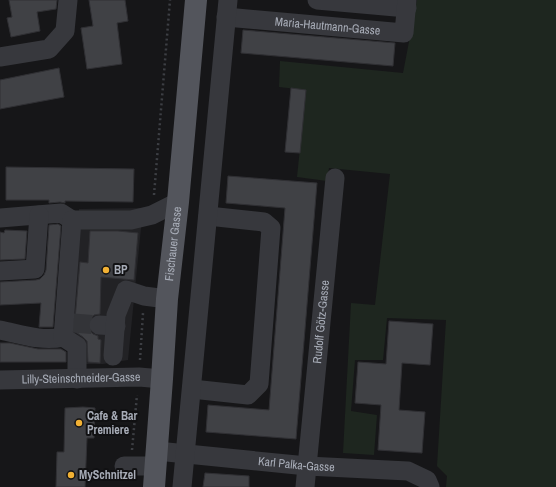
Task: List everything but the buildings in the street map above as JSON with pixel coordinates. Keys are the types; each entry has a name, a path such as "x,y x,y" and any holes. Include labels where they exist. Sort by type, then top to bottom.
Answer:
{"main road":[{"name":"Fischauer Gasse","path":"154,487 166,299 178,202 196,0"}],"street":[{"path":"0,58 49,49 65,31 68,0"},
{"name":"Maria-Hautmann-Gasse","path":"227,8 404,33 407,4 317,0"},
{"path":"182,487 227,8"},
{"name":"Rudolf Götz-Gasse","path":"305,487 335,178"},
{"path":"0,218 61,213 72,220 131,220 152,215 178,202"},
{"path":"0,271 35,269 39,215"},
{"path":"192,389 248,395 259,384 271,228 264,222 208,216"},
{"path":"72,220 66,327 77,346 77,379"},
{"path":"113,356 107,325 116,314 126,290 144,296 166,299"},
{"path":"0,330 37,338 54,339 66,327"},
{"name":"Lilly-Steinschneider-Gasse","path":"0,380 139,377 162,379"},
{"name":"Karl Palka-Gasse","path":"127,466 156,458 186,454 307,466 408,471 427,480 430,487"}],"path":[{"path":"152,215 170,0"},
{"path":"127,466 139,377 144,296"}],"shaded area":[{"path":"417,0 556,0 556,487 446,487 447,476 437,466 446,320 387,318 383,360 355,360 351,411 377,415 374,455 343,453 351,303 375,305 390,174 329,168 327,181 297,177 306,90 279,87 280,61 403,73"},
{"name":"BP","path":"143,208 128,360 103,364 82,364 83,339 70,330 79,209"}],"tunnel":[{"path":"73,323 99,325"}],"place":[{"name":"BP","path":"106,270"},
{"name":"Cafe & Bar Premiere","path":"79,423"},
{"name":"MySchnitzel","path":"71,475"}]}
